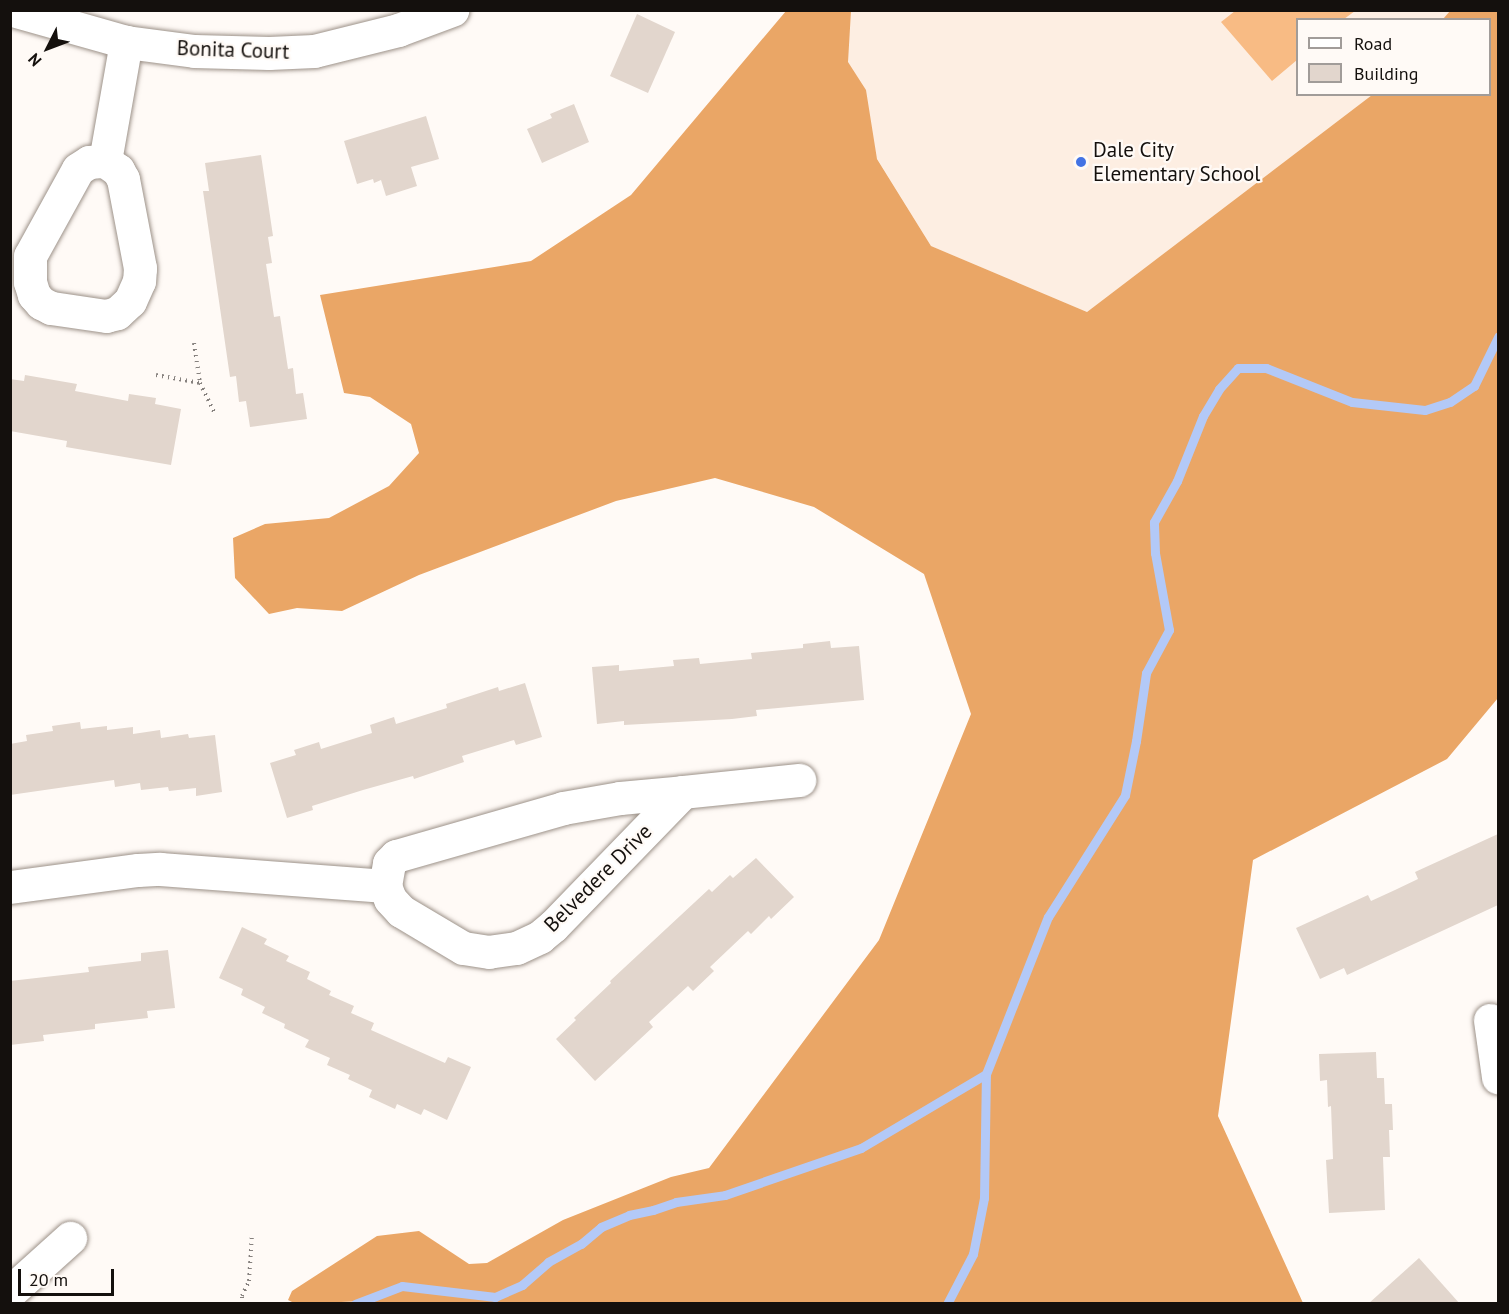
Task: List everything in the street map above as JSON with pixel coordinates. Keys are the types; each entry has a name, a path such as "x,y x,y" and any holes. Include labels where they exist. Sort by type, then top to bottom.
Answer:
{"street":[{"name":"Bonita Court","path":"13,10 126,42 194,51 269,53 314,51 398,30 452,10"},
{"path":"105,161 126,42"},
{"path":"105,161 118,170 123,179 140,268 139,281 130,301 117,314 106,316 51,308 41,303 34,295 30,274 30,256 78,169 89,162 105,161"},
{"name":"Belvedere Drive","path":"683,792 553,927 540,937 516,948 489,952 463,948 401,911 390,899 385,886 389,863 396,856 563,808 620,798 799,780"},
{"path":"10,887 160,869 385,886"},
{"path":"1490,1020 1498,1077"},
{"path":"10,1292 70,1238"}],"path":[{"path":"194,343 200,383 214,412"},
{"path":"156,375 200,383"},
{"path":"243,1304 242,1296 249,1281 252,1234"}],"shaded area":[{"path":"1235,10 1355,11 1345,18 1296,18 1296,61 1272,81 1221,22"},
{"name":"Dale City Elementary School","path":"786,11 1450,11 1444,18 1296,18 1296,96 1371,96 1087,312 931,246"},
{"path":"786,11 851,11 848,62 866,90 877,159 931,246 1087,312 1371,96 1491,96 1491,18 1444,18 1450,11 1498,11 1498,698 1447,759 1253,860 1218,1116 1303,1303 368,1304 364,1301 296,1304 288,1300 292,1291 377,1236 419,1231 469,1264 487,1263 563,1220 671,1177 709,1168 879,940 971,714 924,574 814,507 715,478 616,501 419,575 342,611 297,608 269,614 235,578 233,538 265,524 329,518 389,486 419,453 411,424 370,397 344,393 320,295 531,261 631,195"}],"building":[{"path":"637,14 675,32 648,93 610,76"},
{"path":"574,104 589,142 542,163 527,129 552,118 550,114"},
{"path":"426,116 439,159 411,167 417,186 386,196 381,180 374,183 373,179 357,184 344,141"},
{"path":"261,155 273,236 268,237 272,263 266,264 274,317 280,316 288,369 293,368 296,394 303,393 307,419 250,427 246,401 239,402 236,376 230,377 203,191 209,191 205,163"},
{"path":"25,375 77,384 75,391 128,401 129,394 156,398 155,404 181,409 171,465 66,447 67,441 10,431 10,379 24,381"},
{"path":"830,641 831,648 859,646 864,700 756,710 757,716 732,719 624,725 624,721 597,724 592,667 619,665 619,671 674,666 673,660 699,658 700,664 752,659 751,653 803,648 803,644"},
{"path":"525,683 542,737 516,745 514,740 462,756 464,762 414,779 413,776 312,806 313,810 287,818 270,763 296,755 294,750 319,742 321,749 372,733 370,725 394,717 396,724 447,708 446,704 498,687 499,691"},
{"path":"80,722 81,729 107,726 107,730 133,727 133,734 160,730 161,738 188,734 189,738 215,735 222,792 196,796 196,788 169,791 168,787 141,790 140,783 115,787 114,780 10,795 10,744 27,741 26,735 53,731 52,726"},
{"path":"1498,834 1498,905 1347,975 1344,968 1320,979 1296,928 1368,895 1371,901 1395,890 1418,879 1415,872"},
{"path":"756,858 794,897 771,919 769,916 751,934 748,931 710,967 714,971 693,991 688,986 649,1022 653,1027 595,1081 556,1039 576,1020 574,1018 611,983 610,981 709,889 712,892 730,875 733,878"},
{"path":"242,927 267,939 264,944 289,956 286,961 310,972 307,979 331,991 329,995 354,1006 351,1013 374,1023 371,1030 445,1063 448,1057 471,1067 447,1120 424,1109 421,1115 397,1104 395,1109 369,1097 372,1090 348,1079 350,1075 327,1065 330,1058 305,1047 309,1040 284,1028 285,1024 262,1013 265,1007 241,995 243,989 219,978"},
{"path":"168,950 175,1008 147,1011 148,1018 95,1024 95,1029 43,1035 44,1041 10,1045 10,981 89,972 88,967 141,961 141,953"},
{"path":"1376,1052 1377,1078 1384,1078 1385,1104 1392,1104 1393,1130 1389,1130 1390,1157 1383,1157 1385,1210 1329,1213 1326,1160 1333,1159 1331,1106 1328,1107 1327,1080 1320,1081 1319,1054"},
{"path":"1419,1258 1460,1304 1368,1304"}],"waterway":[{"path":"947,1304 973,1254 984,1198 986,1074 1048,917 1125,795 1146,673 1169,630 1155,553 1154,522 1177,481 1203,416 1219,389 1238,368 1266,368 1352,402 1425,410 1450,402 1474,386 1498,337"},
{"path":"355,1304 402,1286 495,1297 522,1285 548,1262 581,1244 601,1227 629,1215 676,1202 725,1195 861,1148 986,1074"}],"place":[{"name":"Dale City Elementary School","path":"1081,162"}]}
